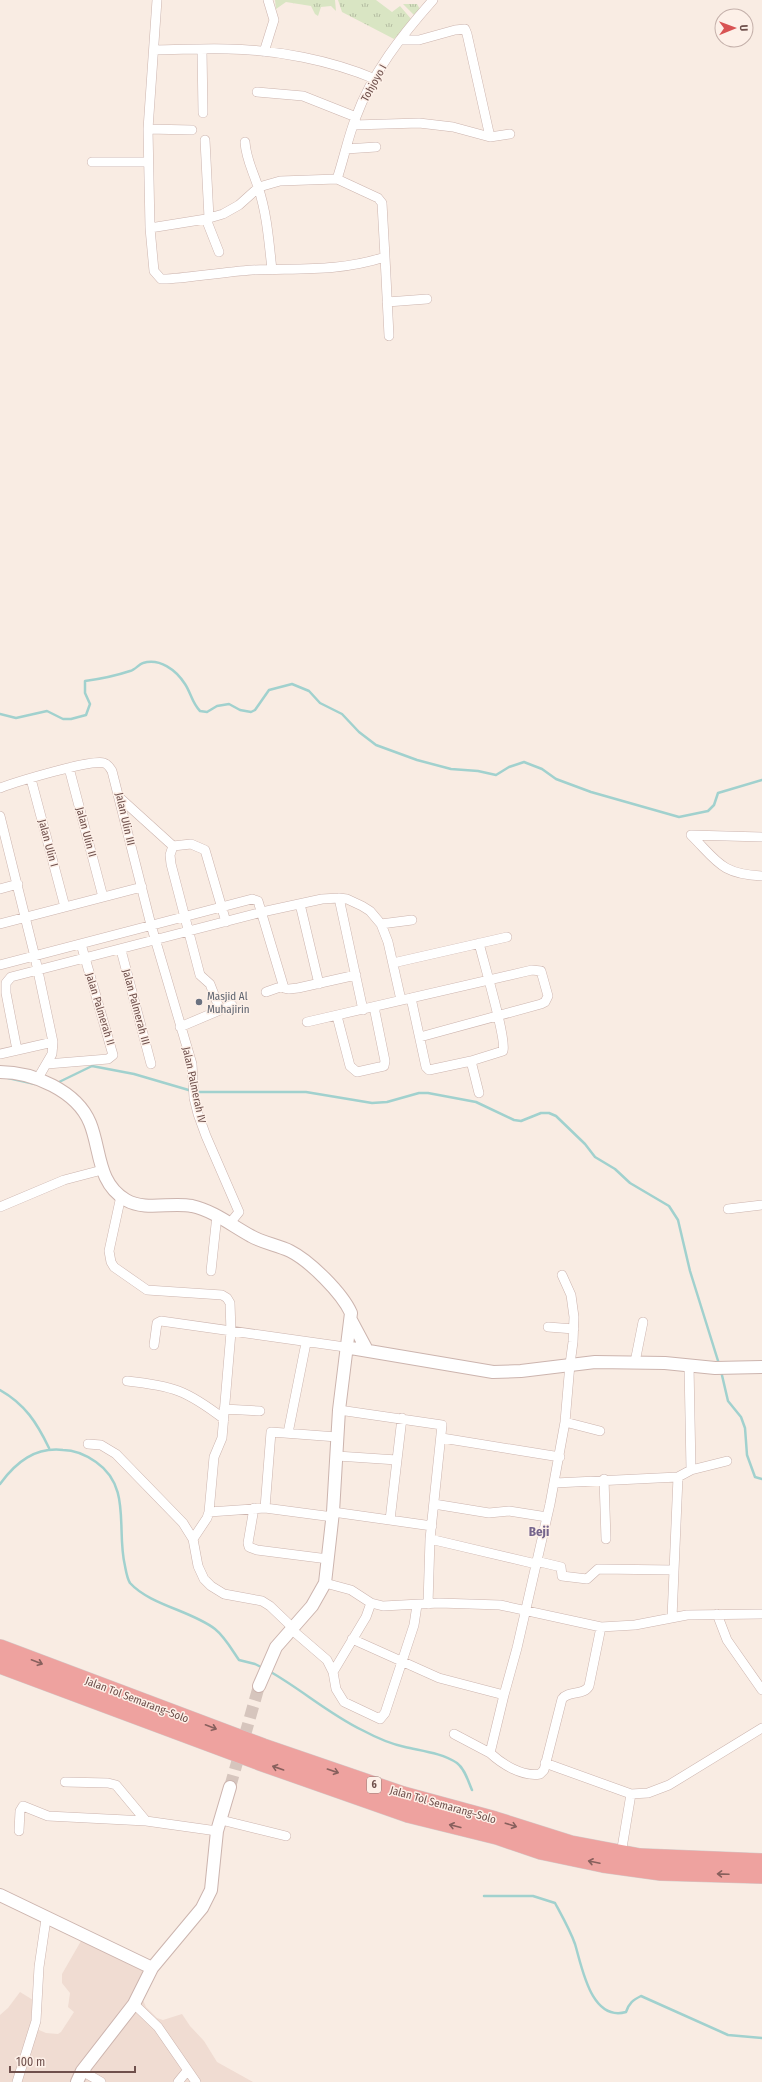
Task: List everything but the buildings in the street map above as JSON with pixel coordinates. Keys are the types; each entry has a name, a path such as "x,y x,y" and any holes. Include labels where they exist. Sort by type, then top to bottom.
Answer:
{"highway":[{"name":"Jalan Tol Semarang–Solo","path":"0,1648 263,1747 403,1795 495,1820 571,1844 640,1857 762,1862"},
{"name":"Jalan Tol Semarang–Solo","path":"0,1665 260,1762 408,1814 497,1836 541,1851 603,1864 661,1872 762,1876"}],"street":[{"path":"157,0 148,129 148,162 152,265 154,271 161,279 272,270 334,268 364,264 385,257"},
{"path":"264,52 274,20 268,0"},
{"name":"Tohjoyo I","path":"337,179 355,121 375,78 425,4 433,0"},
{"path":"400,40 419,40 455,30 465,29 490,137"},
{"path":"154,50 229,49 264,52 352,69 375,78"},
{"path":"202,50 203,113"},
{"path":"257,92 303,96 355,121 419,123 453,127 490,137 510,134"},
{"path":"148,129 192,130"},
{"path":"206,140 208,219 219,252"},
{"path":"245,142 247,160 259,187 265,217 272,270"},
{"path":"346,149 376,146"},
{"path":"92,162 148,162"},
{"path":"150,228 208,219 232,210 259,187 280,181 337,179 378,198 382,203 389,336"},
{"path":"387,302 427,298"},
{"name":"Jalan Ulin III","path":"69,768 101,762 109,765 120,798 123,817 151,925"},
{"path":"0,788 69,768"},
{"name":"Jalan Ulin II","path":"69,768 103,897"},
{"name":"Jalan Ulin I","path":"31,778 65,907"},
{"path":"120,798 173,846 191,844 205,850 226,922"},
{"path":"0,816 38,970 52,1042 52,1054 47,1064 43,1081"},
{"path":"762,837 691,834 726,869 744,875 762,876"},
{"path":"173,846 170,855 171,864 201,976 210,984 220,1010"},
{"path":"0,889 18,884"},
{"path":"0,924 142,887"},
{"path":"339,898 364,1010"},
{"path":"17,1050 6,993 6,983 11,977 156,941 262,912 339,898 347,899 362,906 370,911 381,924 393,963 401,1000"},
{"path":"0,965 35,957 221,906 256,899 262,912 283,986"},
{"path":"300,904 319,984"},
{"path":"381,924 412,920"},
{"name":"Jalan Palmerah IV","path":"151,925 180,1028 192,1064 194,1093 206,1136 239,1211 230,1223"},
{"path":"393,963 507,936"},
{"path":"411,998 426,1067 429,1070 472,1062 504,1051 498,1018 479,943"},
{"name":"Jalan Palmerah II","path":"47,1064 105,1059 113,1055 81,944"},
{"name":"Jalan Palmerah III","path":"121,950 151,1064"},
{"path":"307,1022 537,969 541,971 544,977 548,996 545,1002 498,1018 420,1037"},
{"path":"266,992 283,986 289,989 319,984 356,974"},
{"path":"180,1028 232,1005"},
{"path":"337,1016 350,1066 357,1072 380,1068 384,1066 385,1061 374,1007"},
{"path":"0,1054 52,1042"},
{"path":"472,1062 479,1092"},
{"path":"0,1072 26,1074 43,1081 73,1100 87,1116 102,1170 112,1188 121,1196 138,1205 183,1205 199,1208 217,1215 252,1237 289,1250 303,1259 347,1304 351,1313 351,1320 345,1347 339,1410 333,1515 326,1583 312,1606 280,1642 270,1660 259,1686"},
{"path":"0,1207 64,1180 102,1170"},
{"path":"121,1196 109,1251 111,1262 114,1267 147,1290 225,1296 230,1303 231,1332 222,1438 214,1457 209,1512 207,1518 193,1539"},
{"path":"728,1209 762,1205"},
{"path":"211,1271 217,1215"},
{"path":"490,1753 525,1612 560,1457 574,1329 571,1295 562,1275"},
{"path":"154,1345 157,1323 160,1320 306,1343 367,1350 493,1372 521,1371 596,1362 635,1362 720,1368 762,1367"},
{"path":"351,1320 367,1350"},
{"path":"635,1362 643,1322"},
{"path":"548,1327 574,1329"},
{"path":"288,1433 306,1343"},
{"path":"689,1365 691,1470"},
{"path":"127,1381 172,1387 190,1394 224,1418"},
{"path":"224,1409 260,1410"},
{"path":"339,1410 441,1424 443,1427 430,1539 428,1604"},
{"path":"390,1520 402,1418"},
{"path":"565,1422 600,1431"},
{"path":"265,1508 270,1433 337,1437"},
{"path":"442,1438 560,1457"},
{"path":"88,1444 101,1445 116,1454 183,1523 193,1539 198,1566 204,1579 211,1586 224,1594 262,1602 270,1606 291,1628 325,1657 333,1672 336,1689 344,1702 380,1719 385,1713 402,1662 414,1625 417,1605"},
{"path":"337,1456 397,1460"},
{"path":"555,1483 678,1477 691,1470 727,1461"},
{"path":"672,1618 678,1477"},
{"path":"604,1480 606,1539"},
{"path":"434,1504 490,1513 509,1511 547,1517"},
{"path":"254,1508 248,1543 249,1547 328,1559"},
{"path":"209,1512 265,1508 390,1520 432,1526"},
{"path":"430,1539 561,1567 562,1576 587,1579 598,1569 674,1570"},
{"path":"326,1583 355,1592 371,1603 389,1606 479,1603 500,1605 525,1612 601,1627 636,1625 688,1615 762,1614"},
{"path":"333,1672 366,1617 371,1603"},
{"path":"717,1614 727,1640 762,1690"},
{"path":"454,1734 490,1753 502,1763 517,1770 536,1775 542,1773 562,1699 566,1695 585,1690 589,1686 601,1627"},
{"path":"352,1639 439,1678 504,1696"},
{"path":"545,1763 631,1794 648,1793 669,1785 762,1728"},
{"path":"65,1782 108,1783 116,1785 146,1821"},
{"path":"101,2082 80,2077 134,2004 152,1968 202,1908 211,1890 219,1825 230,1787"},
{"path":"621,1854 631,1794"},
{"path":"19,1831 20,1812 23,1806 48,1816 219,1825 286,1836"},
{"path":"0,1895 46,1919 152,1968"},
{"path":"17,2082 36,2021 39,1967 46,1919"},
{"path":"134,2004 158,2028 196,2082"},
{"path":"178,2082 187,2071"}],"shaded area":[{"path":"81,1941 114,1953 142,1970 151,1980 143,2000 146,2007 157,2018 163,2020 182,2014 190,2026 204,2041 217,2062 253,2082 0,2082 0,2015 8,2008 20,1992 33,2000 30,2029 39,2030 46,2033 58,2034 61,2032 74,2012 68,2007 70,1993 62,1983 62,1974"}],"green space":[{"path":"275,0 335,0 336,11 331,6 321,7 318,16 315,14 311,6 286,2 276,9"},
{"path":"338,0 376,0 392,12 400,6 412,20 394,39 342,12"},
{"path":"403,4 417,4 421,11 415,16"}],"waterway":[{"path":"0,714 16,718 47,711 63,719 71,719 86,715 90,704 85,693 85,681 124,673 143,663 155,662 167,666 177,674 185,684 195,705 200,711 207,712 217,706 229,704 240,710 251,712 255,710 269,690 292,684 309,691 320,703 342,714 359,732 376,745 417,760 451,769 478,771 496,775 509,767 524,762 542,769 556,779 591,792 679,817 708,811 714,805 718,793 762,780"},
{"path":"57,1083 92,1066 134,1074 192,1091"},
{"path":"8,1078 35,1084"},
{"path":"197,1092 306,1092 372,1103 387,1102 419,1093 428,1093 476,1102 514,1120 521,1121 541,1113 549,1113 556,1116 585,1144 595,1157 615,1169 630,1183 669,1206 678,1220 690,1271 719,1364"},
{"path":"721,1371 728,1401 741,1417 745,1428 747,1455 755,1477 762,1479"},
{"path":"0,1390 17,1401 35,1422 49,1448"},
{"path":"0,1484 20,1463 27,1458 44,1451 68,1450 85,1455 96,1462 107,1472 119,1496 123,1552 130,1583 138,1591 148,1597 206,1623 222,1636 239,1660 255,1664 263,1668"},
{"path":"269,1671 338,1717 372,1735 400,1746 425,1751 457,1763 464,1772 472,1790"},
{"path":"484,1896 533,1896 555,1903 573,1939 590,1990 596,2001 604,2009 614,2013 626,2012 628,2006 641,1996 728,2035 762,2038"}],"tunnel":[{"path":"230,1787 259,1686"}],"place":[{"name":"Masjid Al Muhajirin","path":"199,1002"}],"district":[{"name":"Beji","path":"539,1531"}]}
